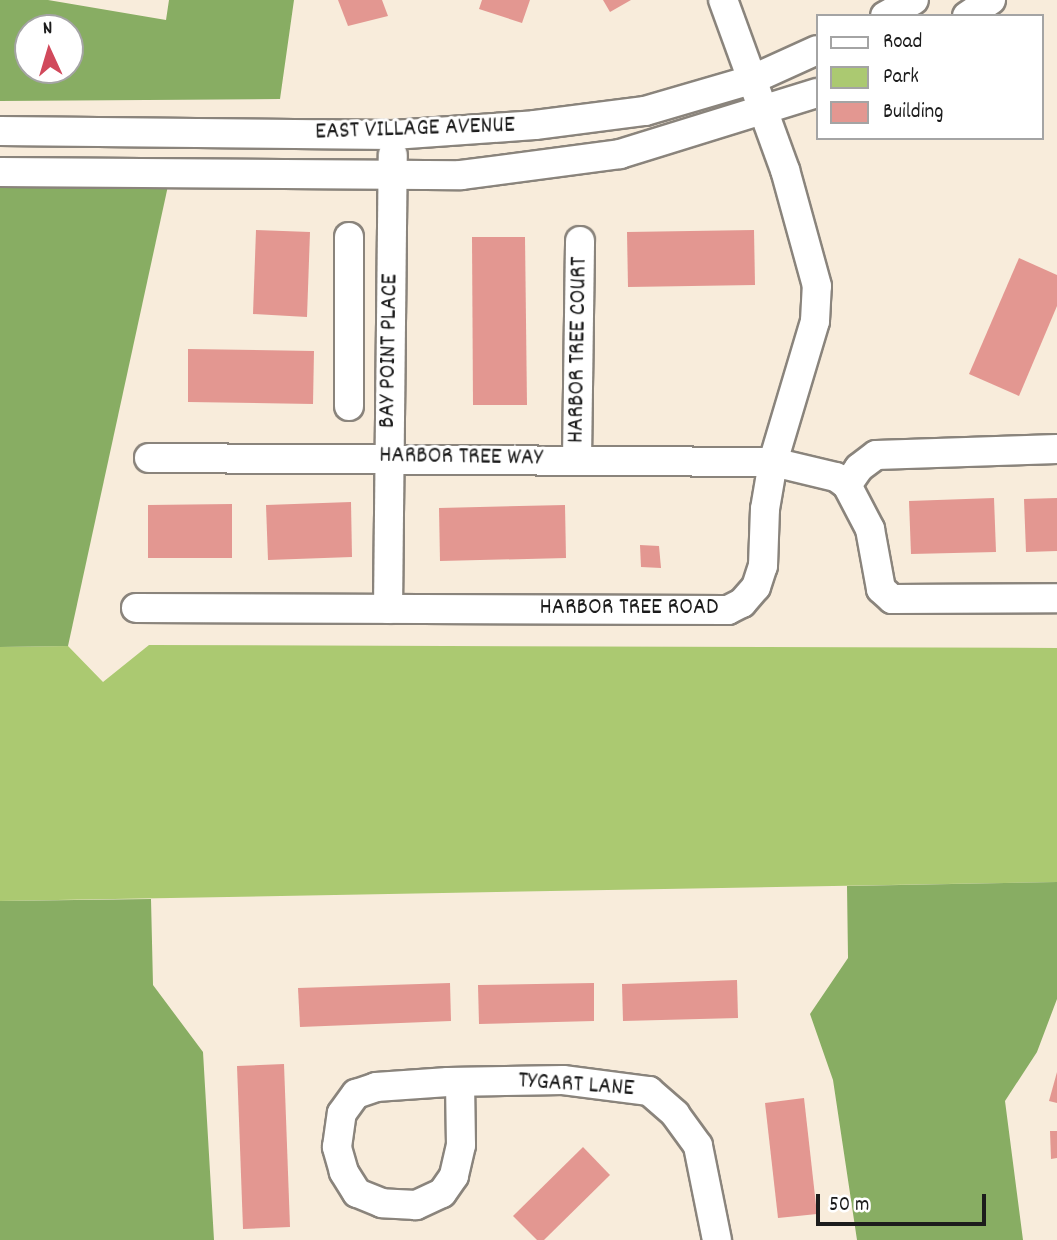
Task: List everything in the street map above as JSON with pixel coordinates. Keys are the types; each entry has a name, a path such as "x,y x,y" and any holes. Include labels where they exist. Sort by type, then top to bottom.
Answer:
{"street":[{"name":"HARBOR TREE ROAD","path":"136,608 729,610 756,587 764,566 765,509 773,462 815,321 817,286 808,244 723,0"},
{"path":"890,14 914,0"},
{"path":"970,14 991,0"},
{"name":"EAST VILLAGE AVENUE","path":"0,131 393,135 645,111 751,80 816,50"},
{"name":"EAST VILLAGE AVENUE","path":"0,172 461,175 620,154 816,93"},
{"name":"BAY POINT PLACE","path":"388,609 393,135"},
{"path":"349,237 349,406"},
{"name":"HARBOR TREE COURT","path":"577,459 580,241"},
{"path":"349,328 391,329"},
{"path":"1057,449 876,455 859,468 847,485 870,529 881,589 892,599 1057,598"},
{"name":"HARBOR TREE WAY","path":"149,457 773,462 836,477 847,485"},
{"name":"TYGART LANE","path":"460,1082 461,1145 454,1176 442,1193 416,1205 382,1203 357,1193 344,1172 337,1147 342,1113 356,1094 376,1087 460,1082 562,1080 649,1091 675,1114 698,1146 717,1240"}],"green space":[{"path":"0,0 48,0 166,20 169,0 294,0 280,99 0,101"},
{"path":"0,172 171,172 68,646 0,647"},
{"path":"149,645 1057,648 1057,882 0,901 0,647 68,646 103,682"},
{"path":"1057,882 1057,999 1037,1052 1005,1101 1023,1240 857,1240 833,1080 810,1014 848,958 847,886"},
{"path":"151,899 153,985 203,1052 214,1240 0,1240 0,901"}],"building":[{"path":"338,0 382,0 388,16 348,26"},
{"path":"482,0 530,0 522,23 479,9"},
{"path":"603,0 631,0 610,12"},
{"path":"256,230 310,232 307,317 253,314"},
{"path":"754,230 755,285 628,287 627,232"},
{"path":"472,237 525,237 527,405 473,405"},
{"path":"1019,258 1057,275 1057,306 1019,396 969,374"},
{"path":"188,349 314,351 313,404 188,402"},
{"path":"994,498 996,552 911,554 909,501"},
{"path":"1057,498 1057,551 1026,552 1024,499"},
{"path":"351,502 352,557 268,560 266,505"},
{"path":"232,504 232,558 148,558 148,505"},
{"path":"565,505 566,558 440,561 439,508"},
{"path":"640,545 659,546 661,568 641,567"},
{"path":"737,980 738,1018 623,1021 622,984"},
{"path":"450,983 451,1021 300,1027 298,988"},
{"path":"594,983 594,1021 479,1024 478,985"},
{"path":"284,1064 290,1227 243,1229 237,1066"},
{"path":"1057,1072 1057,1103 1049,1101"},
{"path":"804,1098 817,1214 778,1218 765,1103"},
{"path":"1050,1131 1057,1131 1057,1158 1051,1159"},
{"path":"583,1147 610,1175 544,1240 537,1240 513,1216"}]}
